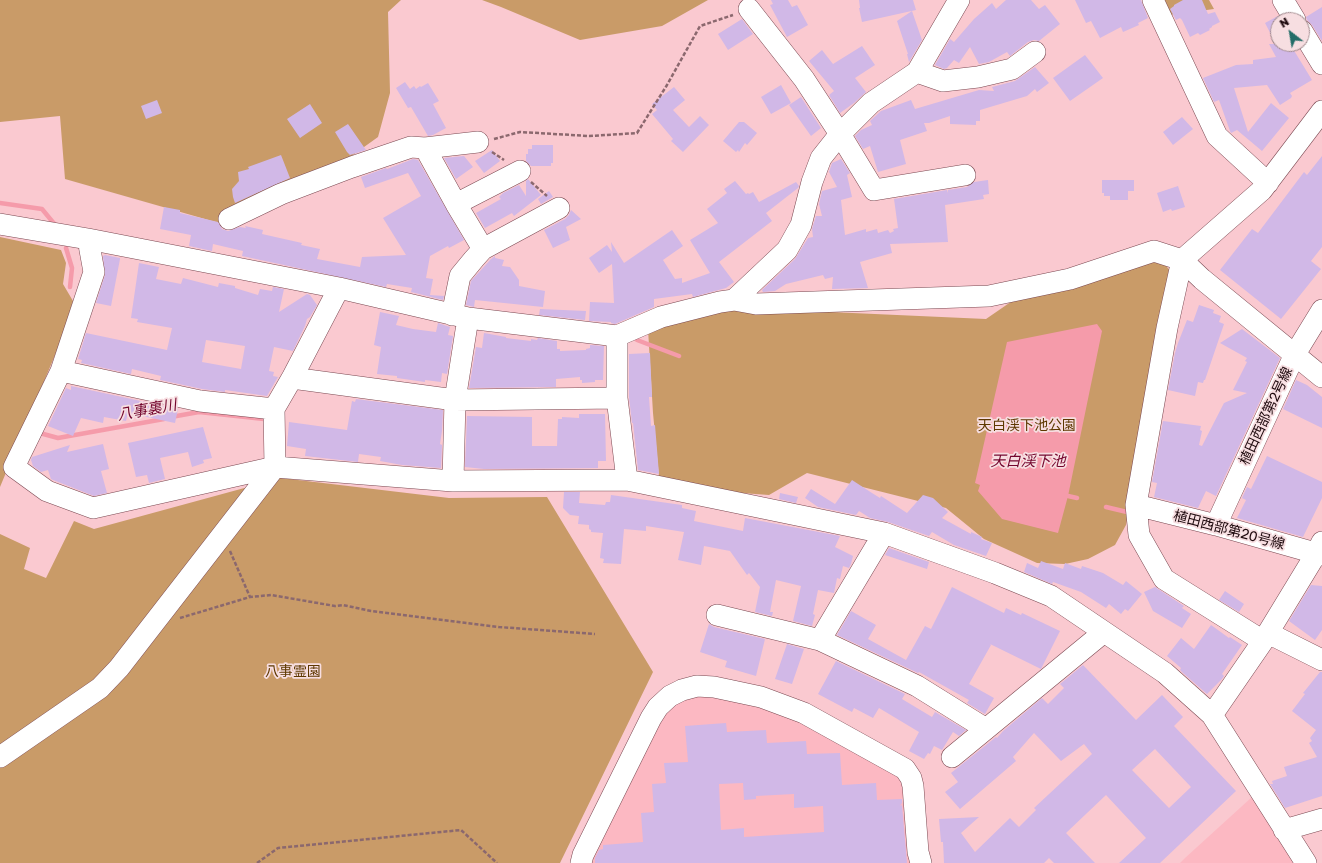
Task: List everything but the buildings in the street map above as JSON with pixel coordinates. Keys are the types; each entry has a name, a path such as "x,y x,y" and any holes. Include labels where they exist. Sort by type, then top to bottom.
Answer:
{"street":[{"path":"727,301 787,250 801,225 812,182 822,158 840,134 871,102 917,72 960,0"},
{"path":"1153,0 1217,136 1268,183"},
{"path":"1283,0 1290,12"},
{"path":"749,9 804,80 840,134 874,190 965,175"},
{"path":"1310,45 1322,64"},
{"path":"917,72 943,81 978,78 1012,69 1035,52"},
{"path":"1322,111 1262,190 1182,260 1166,328 1136,505 1139,535 1164,579 1265,637 1322,660"},
{"path":"229,219 281,194 352,167 411,147 425,148 478,142"},
{"path":"425,148 483,249"},
{"path":"456,204 520,171"},
{"path":"453,481 455,400 460,317 460,276 483,249 559,208"},
{"path":"0,224 88,239 339,288 460,317 617,336 661,317 727,301 756,304 989,296 1070,279 1154,251 1182,260 1202,279 1322,377"},
{"path":"88,239 94,272 61,371 14,467 47,491 93,508 276,466 453,481 627,480 884,533 995,573 1051,596 1165,673 1212,715 1306,863"},
{"path":"0,757 100,688 119,668 276,466 274,409 339,288"},
{"name":"植田西部第2号線","path":"1216,525 1295,354 1322,310"},
{"path":"617,336 617,398 627,480"},
{"path":"61,371 200,401 274,409"},
{"path":"292,378 455,400 617,398"},
{"name":"植田西部第20号線","path":"1136,505 1320,550"},
{"path":"820,640 884,533"},
{"path":"1212,715 1265,637 1320,550"},
{"path":"717,615 820,640 918,686 986,729"},
{"path":"952,757 1104,632"},
{"path":"581,863 583,855 651,718 658,707 670,696 682,690 697,686 714,687 761,697 804,713 905,770 912,778 918,852 921,863"},
{"path":"1284,830 1322,819"}],"path":[{"path":"478,142 520,132 589,136 637,133 667,85 700,26 749,9"},
{"path":"478,142 520,171 559,208"},
{"path":"223,534 250,597"},
{"path":"158,617 165,624 250,597 271,595 335,606 343,605 498,627 595,634"},
{"path":"257,863 278,848 461,830 497,863"}],"shaded area":[{"path":"692,679 908,763 925,852 932,863 570,863 647,710"},
{"path":"1252,797 1297,863 1180,863 1185,858"}],"green space":[{"path":"0,0 401,0 388,12 390,93 378,137 325,175 219,223 65,179 60,116 0,122"},
{"path":"482,0 708,0 662,26 580,40"},
{"path":"1142,0 1209,0 1214,9 1155,17"},
{"path":"0,237 61,250 66,263 63,284 73,301 60,343 0,487"},
{"name":"天白渓下池公園","path":"1150,258 1162,260 1170,271 1126,525 1115,545 1088,559 1065,564 1037,563 984,539 946,508 807,473 769,495 660,487 653,413 648,329 719,307 986,319 1018,297"},
{"name":"八事霊園","path":"281,478 449,498 547,497 653,672 560,863 0,863 0,534 30,548 24,569 46,578 74,521 94,529"}],"water":[{"name":"天白渓下池","path":"1097,324 1102,331 1068,496 1058,533 1002,519 978,491 980,485 975,483 1007,342"}],"waterway":[{"name":"八事裏川","path":"0,203 42,209 56,226"},
{"name":"八事裏川","path":"66,248 72,268 70,287"},
{"path":"637,340 679,356"},
{"name":"八事裏川","path":"171,417 199,412 264,419"},
{"name":"八事裏川","path":"36,432 58,438 164,419"},
{"name":"八事裏川","path":"1068,496 1077,498"},
{"name":"八事裏川","path":"1106,507 1127,512"}]}
